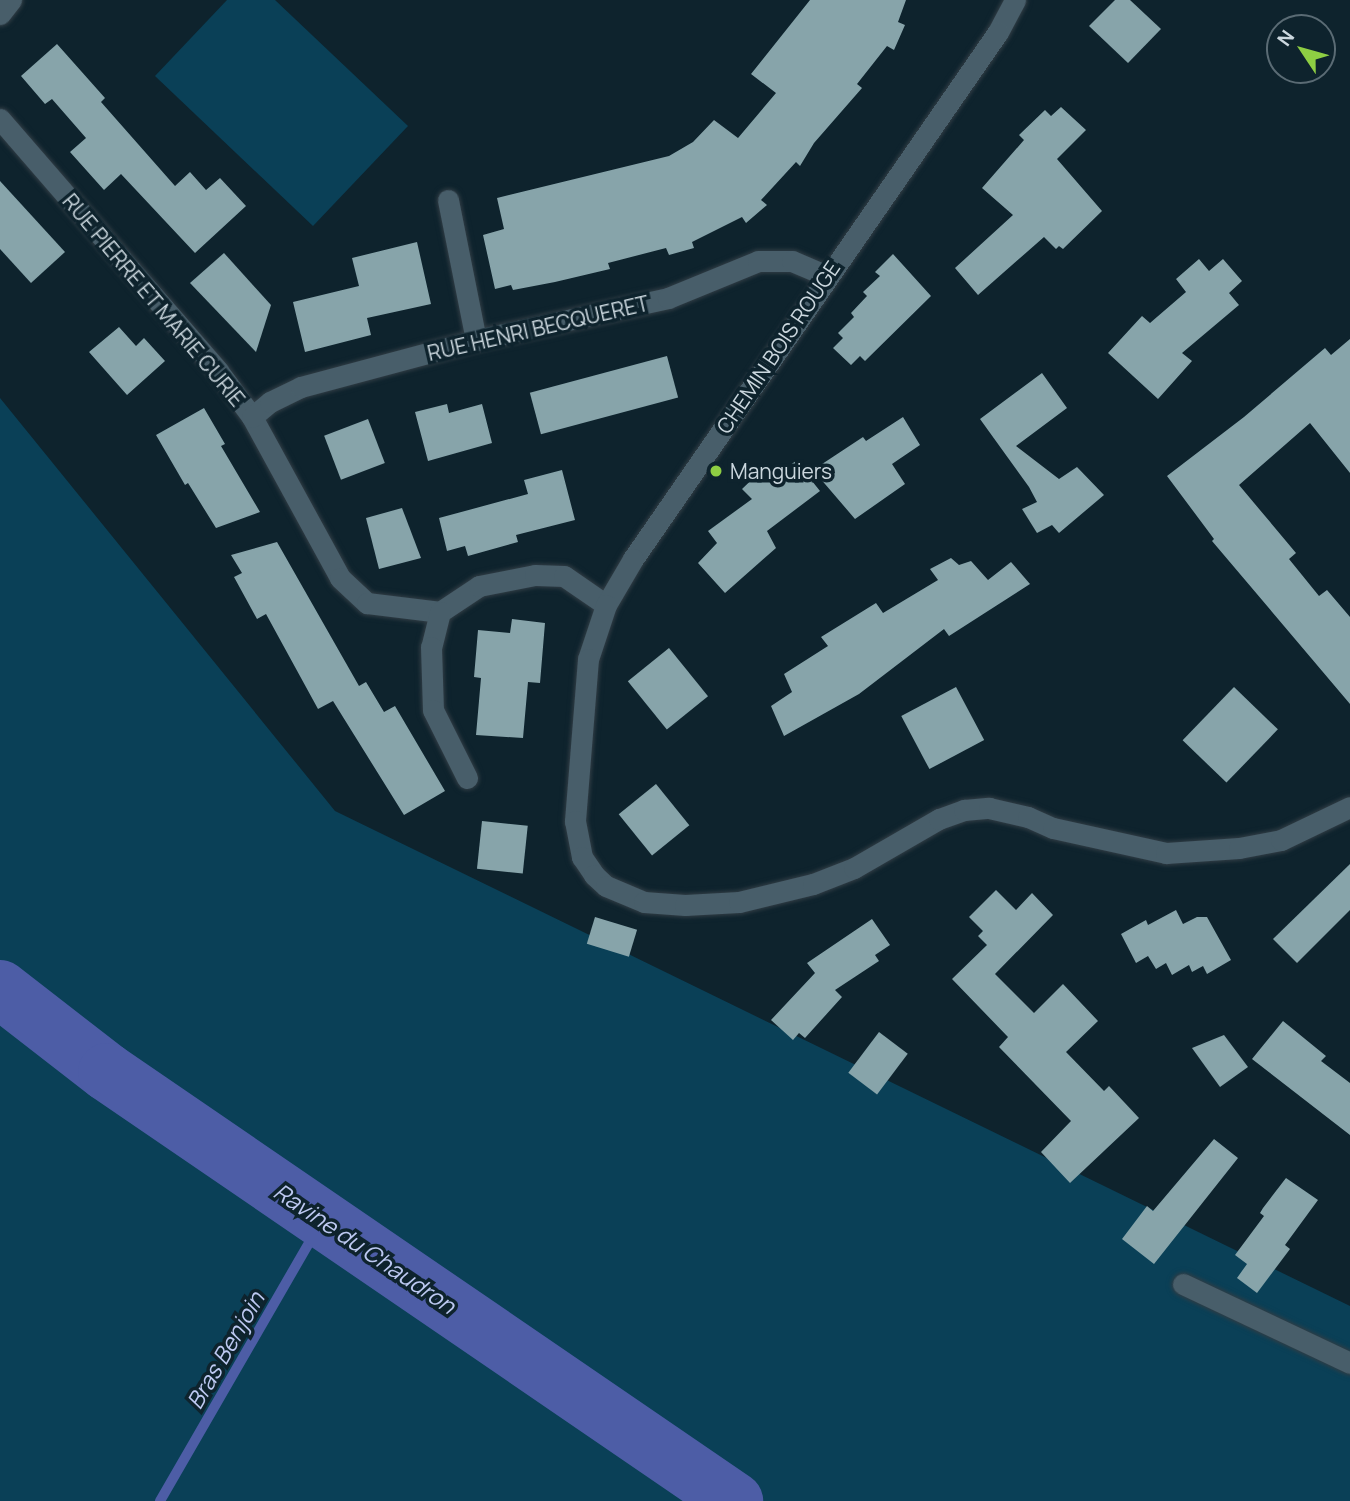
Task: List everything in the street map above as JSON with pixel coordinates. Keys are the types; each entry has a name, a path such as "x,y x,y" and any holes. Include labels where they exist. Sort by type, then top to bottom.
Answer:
{"street":[{"path":"0,14 11,0"},
{"name":"CHEMIN BOIS ROUGE","path":"1015,0 998,32 827,275 633,559 606,605 589,659 575,821 582,857 594,875 624,896 644,902 685,905 739,902 813,884 854,868 939,819 964,810 989,808 1028,817 1053,828 1166,853 1239,848 1281,840 1350,807"},
{"name":"RUE PIERRE ET MARIE CURIE","path":"0,119 218,371 252,417 340,578 367,603 403,610 440,612"},
{"path":"448,200 476,340"},
{"name":"RUE HENRI BECQUERET","path":"252,417 271,402 301,387 476,340 668,298 758,261 792,261 827,275"},
{"path":"467,778 433,710 431,647 440,612 479,586 535,575 565,576 606,605"},
{"path":"1182,1284 1350,1363"}],"shaded area":[{"path":"227,0 275,0 408,126 313,226 155,76"},
{"path":"0,398 335,811 1350,1306 1350,1501 0,1501"}],"building":[{"path":"810,0 906,0 898,22 905,25 894,50 887,46 857,84 862,88 814,143 800,166 796,162 761,200 767,205 746,223 742,217 692,242 694,248 669,255 666,248 608,263 610,269 513,290 511,285 495,289 483,235 504,229 497,198 669,156 693,142 714,120 738,138 776,93 751,74"},
{"path":"1115,0 1130,0 1161,29 1128,63 1089,26"},
{"path":"57,44 105,98 101,102 175,186 190,172 206,190 220,178 246,206 195,253 121,174 104,190 70,152 86,138 52,99 45,104 21,76"},
{"path":"1061,107 1086,130 1057,159 1102,211 1063,249 1059,246 1056,249 1044,237 978,295 955,268 1013,215 982,188 1024,140 1019,135 1045,110 1051,116"},
{"path":"0,181 65,252 31,283 0,249"},
{"path":"417,242 431,304 367,318 371,335 305,352 293,302 359,286 352,258"},
{"path":"224,253 271,305 256,352 190,283"},
{"path":"893,254 931,296 865,361 860,356 851,365 833,348 843,338 838,333 854,317 851,313 867,296 863,292 880,276 875,272"},
{"path":"1199,259 1209,271 1223,259 1242,281 1229,293 1239,305 1182,353 1192,361 1158,399 1108,353 1142,316 1150,323 1186,292 1176,279"},
{"path":"119,327 136,346 144,338 165,361 127,395 89,352"},
{"path":"1350,339 1350,473 1310,423 1239,485 1296,553 1289,559 1319,596 1327,590 1350,617 1350,704 1212,541 1214,539 1167,476 1244,417 1325,348 1331,355"},
{"path":"667,356 678,398 541,434 530,393"},
{"path":"1042,373 1067,408 1016,446 1059,479 1077,467 1104,495 1059,533 1052,525 1037,533 1022,509 1037,502 980,419"},
{"path":"447,404 449,413 482,404 492,443 428,461 415,412"},
{"path":"204,408 225,444 221,446 260,512 216,528 188,483 185,485 156,435"},
{"path":"903,417 920,445 892,464 905,484 855,519 813,470 863,437 866,441"},
{"path":"368,419 385,463 341,480 324,436"},
{"path":"796,461 820,491 767,531 776,548 725,593 698,563 717,543 708,531 752,499 742,489 764,468 775,475"},
{"path":"562,470 575,520 516,535 518,542 468,556 465,546 447,551 439,518 528,494 524,480"},
{"path":"402,508 421,558 379,569 366,518"},
{"path":"277,542 359,686 366,682 384,712 395,706 445,791 404,815 333,701 318,709 266,614 257,619 234,577 242,573 231,555"},
{"path":"951,558 959,565 971,561 988,580 1011,562 1030,584 949,636 944,629 859,694 784,736 771,706 792,692 784,674 828,646 821,637 876,603 883,613 938,580 930,569"},
{"path":"512,619 545,623 540,683 528,682 523,738 476,735 481,678 474,677 478,630 510,633"},
{"path":"669,648 708,696 667,730 628,681"},
{"path":"956,687 984,740 929,769 901,716"},
{"path":"1234,687 1278,729 1226,783 1183,740"},
{"path":"656,784 689,825 652,855 619,814"},
{"path":"482,821 528,826 523,874 477,869"},
{"path":"1350,864 1350,910 1297,963 1273,939"},
{"path":"996,890 1016,910 1032,893 1053,915 995,974 1034,1013 1063,984 1098,1021 1066,1052 1104,1091 1109,1086 1139,1118 1070,1183 1041,1152 1071,1121 999,1047 1008,1037 952,979 987,945 978,936 983,931 969,917"},
{"path":"1176,910 1183,924 1197,917 1207,917 1231,960 1207,974 1203,966 1192,972 1189,965 1172,975 1166,963 1156,969 1148,956 1136,963 1121,934 1146,920 1148,925"},
{"path":"595,917 637,930 629,957 587,944"},
{"path":"872,919 890,945 875,955 879,961 835,990 842,997 805,1038 799,1033 793,1040 771,1020 815,973 807,963"},
{"path":"1283,1021 1326,1056 1321,1061 1350,1083 1350,1135 1252,1059"},
{"path":"879,1032 908,1054 877,1094 848,1073"},
{"path":"1224,1035 1248,1067 1220,1087 1192,1048"},
{"path":"1214,1139 1238,1158 1154,1264 1122,1239 1147,1206 1153,1211"},
{"path":"1286,1178 1318,1200 1285,1245 1290,1249 1257,1293 1237,1278 1247,1264 1235,1255 1264,1216 1260,1213"}],"waterway":[{"name":"Ravine du Chaudron","path":"0,989 107,1072 734,1501"},
{"name":"Bras Benjoin","path":"160,1501 323,1219"}],"place":[{"name":"Manguiers","path":"716,471"}]}
